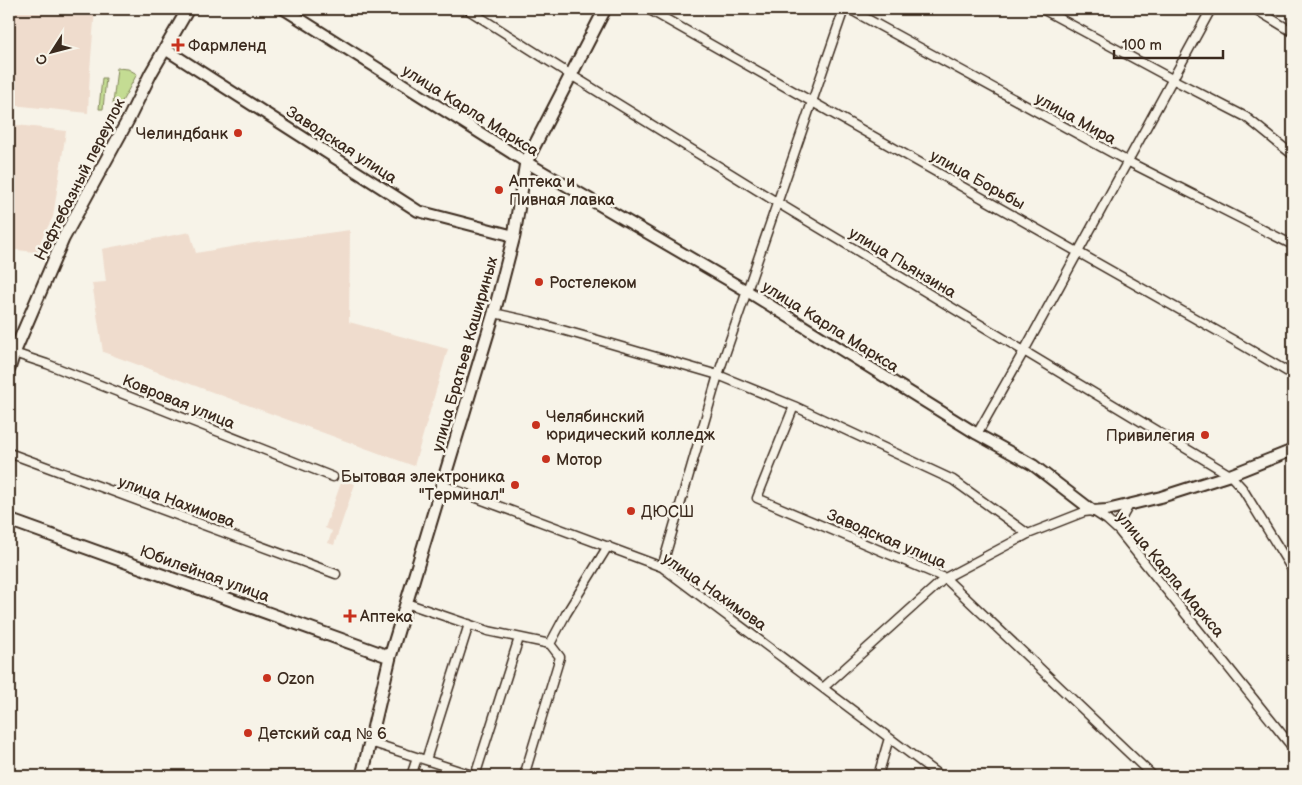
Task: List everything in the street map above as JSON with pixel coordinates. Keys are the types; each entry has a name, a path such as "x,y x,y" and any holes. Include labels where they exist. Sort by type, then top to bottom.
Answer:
{"main road":[{"name":"Нефтебазный переулок","path":"9,369 14,353 63,239 128,120 151,73 188,9"},
{"name":"улица Братьев Кашириных","path":"362,776 390,656 494,313 514,236 526,162 604,9"},
{"name":"Юбилейная улица","path":"9,520 390,656"}],"street":[{"name":"улица Карла Маркса","path":"284,9 526,162 746,291 977,434 1033,465 1119,531 1293,748"},
{"name":"улица Пьянзина","path":"467,9 778,203 1230,475 1242,488 1293,571"},
{"name":"улица Борьбы","path":"648,9 1293,375"},
{"path":"662,567 718,375 844,9"},
{"name":"улица Мира","path":"849,9 1127,161 1293,245"},
{"path":"1042,9 1246,117 1293,155"},
{"path":"977,434 1210,9"},
{"path":"1255,9 1293,32"},
{"name":"Заводская улица","path":"165,49 418,211 514,236"},
{"path":"494,313 590,337 718,375 794,406 954,480 1028,534"},
{"name":"Ковровая улица","path":"14,353 47,364 333,476"},
{"name":"Заводская улица","path":"794,406 757,498 945,578 1152,776"},
{"path":"822,688 945,578 1028,534 1084,512 1107,510 1161,497 1230,475 1293,450"},
{"name":"улица Нахимова","path":"9,454 336,574"},
{"name":"улица Нахимова","path":"442,485 662,567 940,776"},
{"path":"1119,531 1120,521 1129,505"},
{"path":"550,644 566,614 608,546"},
{"path":"406,603 488,631 550,644 560,657 524,776"},
{"path":"426,760 469,624"},
{"path":"370,742 475,776 519,638"},
{"path":"878,776 889,738"},
{"path":"411,776 417,758"}],"shaded area":[{"path":"9,9 95,9 88,113 9,106"},
{"path":"9,124 66,131 53,217 41,240 38,254 9,249"},
{"path":"350,230 349,322 448,349 414,466 103,352 92,283 106,282 102,249 190,232 196,253"},
{"path":"342,480 355,484 334,545 328,543 332,531 325,528"}],"green space":[{"path":"117,68 128,69 137,74 119,107 113,104"},
{"path":"102,78 106,78 103,109 99,109"}],"place":[{"name":"Фармленд","path":"178,45"},
{"name":"Челиндбанк","path":"238,133"},
{"name":"Аптека и Пивная лавка","path":"499,190"},
{"name":"Ростелеком","path":"539,282"},
{"name":"Челябинский юридический колледж","path":"536,425"},
{"name":"Привилегия","path":"1205,435"},
{"name":"Мотор","path":"546,459"},
{"name":"Бытовая электроника \"Терминал\"","path":"515,485"},
{"name":"ДЮСШ","path":"631,511"},
{"name":"Аптека","path":"350,616"},
{"name":"Ozon","path":"267,678"},
{"name":"Детский сад № 6","path":"248,733"}]}
